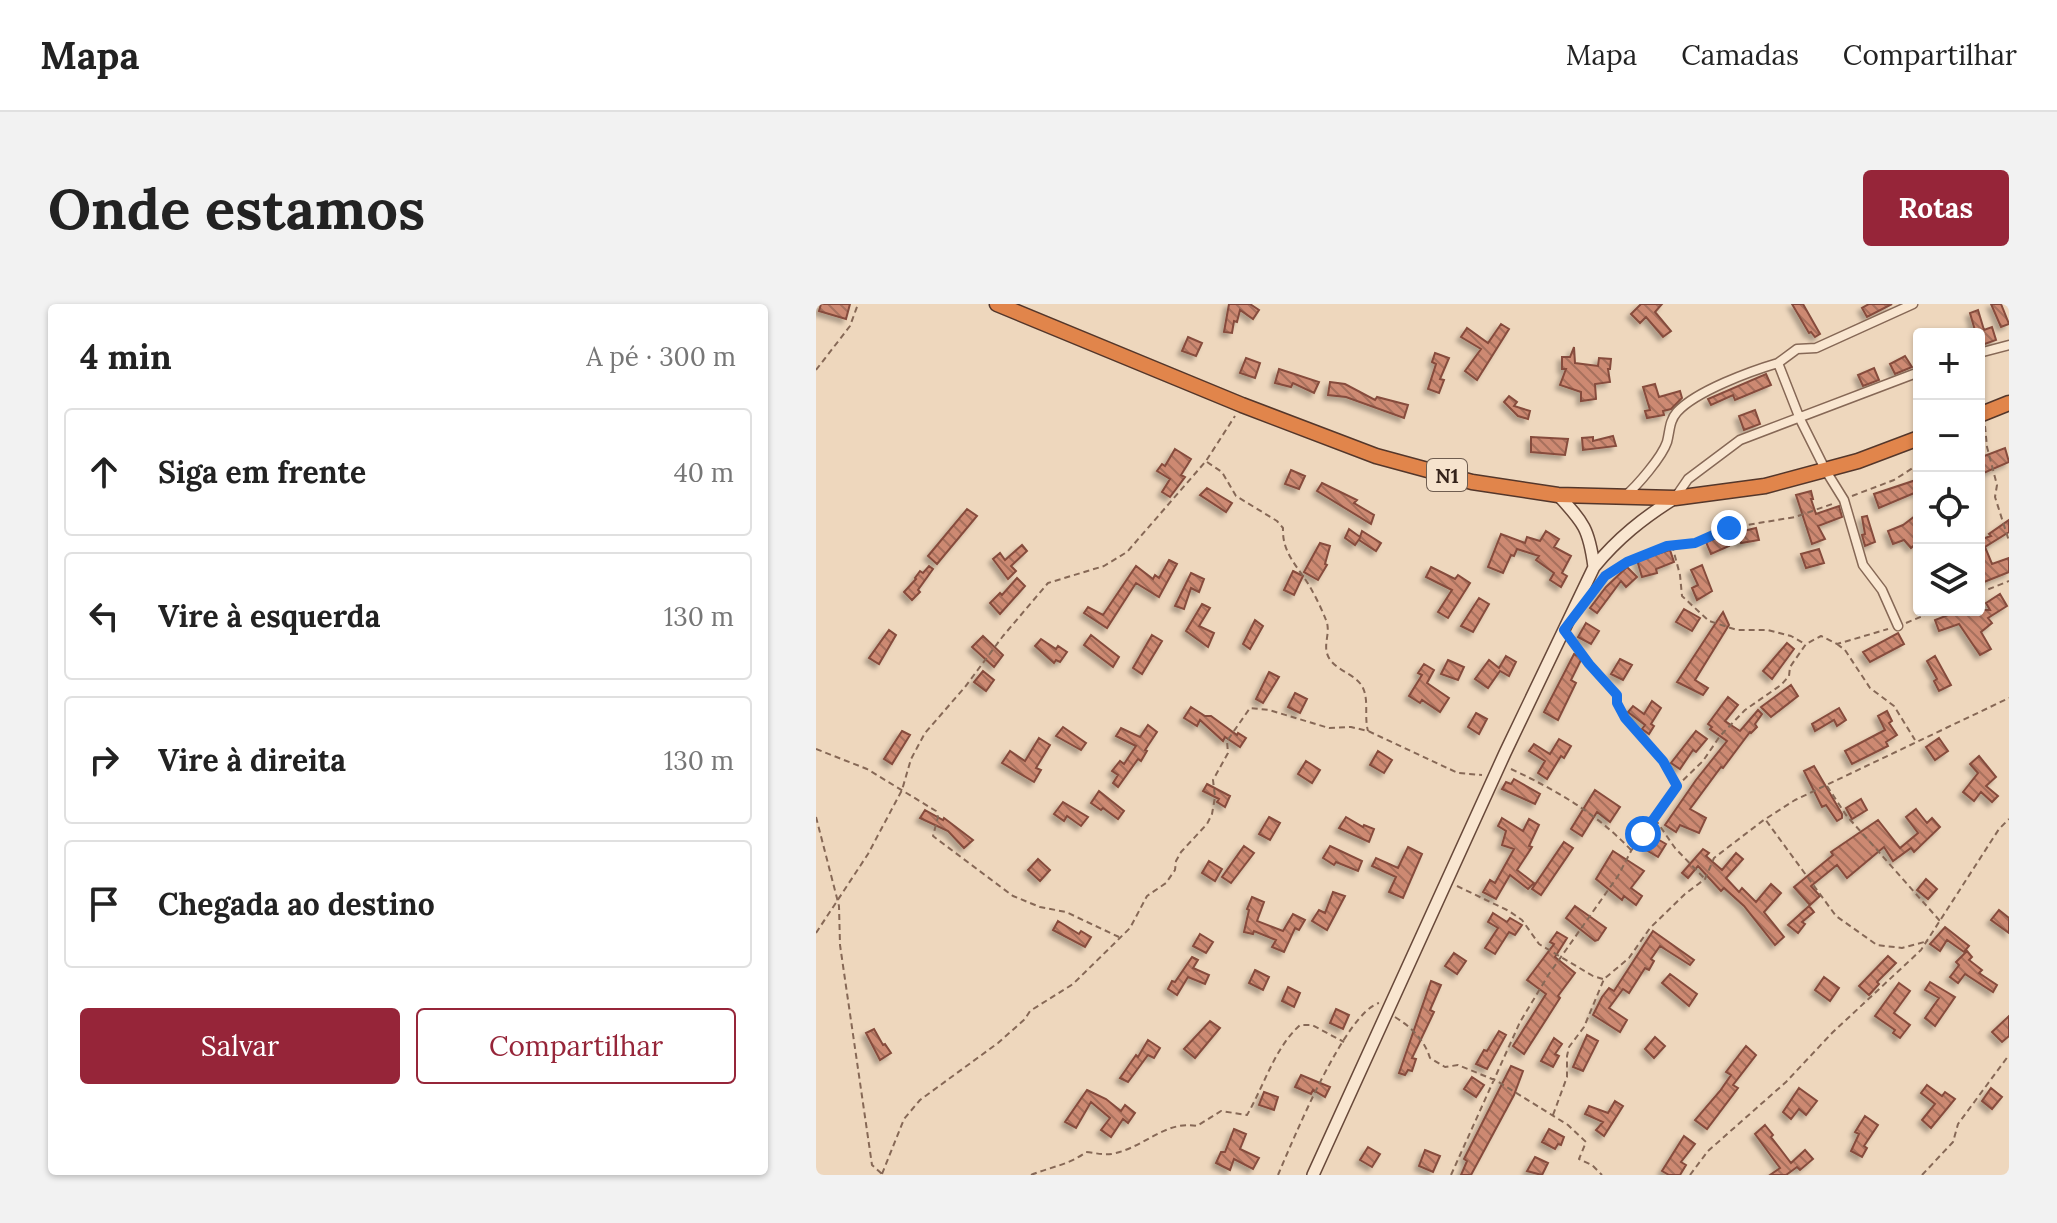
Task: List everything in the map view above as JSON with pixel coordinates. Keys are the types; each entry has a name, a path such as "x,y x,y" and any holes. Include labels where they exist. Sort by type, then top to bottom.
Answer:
{"highway":[{"name":"N1","path":"997,304 1242,405 1376,456 1472,482 1558,495 1675,498 1765,486 1826,471 1913,440"},
{"path":"1985,413 2009,403"}],"main road":[{"path":"1558,495 1582,521 1590,539 1594,567"},
{"path":"1313,1175 1594,567 1638,521 1675,498"}],"street":[{"path":"1622,498 1633,489 1666,445 1671,421 1677,412 1698,395 1778,363 1797,349 1816,348 1913,304"},
{"path":"1985,351 2009,345"},
{"path":"1778,363 1800,419 1844,500 1863,565 1882,590 1898,626"},
{"path":"1675,498 1688,479 1740,440 1913,374"}],"path":[{"path":"816,370 850,326 858,304"},
{"path":"816,933 868,854 902,790 911,759 925,733 1048,583 1104,566 1127,552 1206,461 1242,405"},
{"path":"1985,434 1997,485 1995,497 2009,541"},
{"path":"1206,461 1222,472 1236,496 1277,521 1283,528 1282,543 1288,557 1311,589 1328,623 1324,642 1329,659 1362,684 1366,695 1368,731"},
{"path":"1599,582 1627,562 1672,545 1695,543 1729,528 1795,517 1894,480 1913,468"},
{"path":"1672,545 1682,596 1702,616 1737,630 1768,630 1806,644"},
{"path":"1985,591 2009,581"},
{"path":"1837,644 1922,616"},
{"path":"1564,630 1617,695 1617,703 1625,718 1663,761 1677,786"},
{"path":"1451,1175 1520,1022 1631,851 1677,786 1696,768 1720,736 1745,710 1789,676 1790,667 1806,644 1821,636 1845,650 1870,688 1894,706 1915,741"},
{"path":"1553,1115 1567,1077 1569,1047 1584,1027 1604,979 1629,958 1658,920 1705,879 1714,858 1795,800 2009,698"},
{"path":"816,817 837,900 840,945 872,1165 882,1175 904,1119 920,1100 998,1043 1030,1011 1073,984 1136,920 1147,896 1166,883 1181,852 1207,824 1215,797 1213,780 1228,753 1227,741 1250,708 1269,710 1329,728 1351,727 1368,731 1458,773 1495,776"},
{"path":"816,749 867,769 936,811 938,817 933,836 1013,896 1040,907 1066,912 1119,937"},
{"path":"1501,764 1568,797 1618,836 1631,851"},
{"path":"1827,786 1846,815 1940,922"},
{"path":"1655,818 1675,848 1705,879"},
{"path":"1765,819 1836,916 1877,945 1902,948 1928,941"},
{"path":"1690,1175 1708,1151 1786,1082 1832,1033 1903,970 1928,941 1999,829 2009,819"},
{"path":"1447,881 1509,911 1522,920 1539,944 1593,976 1604,979"},
{"path":"1278,1175 1311,1097 1364,1011 1375,1004 1390,1007 1411,1027 1430,1058 1445,1067 1458,1065 1493,1080 1581,1135 1586,1142 1579,1159 1592,1165 1602,1175"},
{"path":"1031,1175 1073,1162 1086,1152 1105,1156 1120,1153 1182,1123 1197,1126 1221,1111 1247,1115 1270,1065 1288,1036 1300,1025 1312,1025 1344,1042"},
{"path":"1922,1175 1953,1142 1958,1124 2009,1055"}],"building":[{"path":"821,304 850,304 846,319 819,311"},
{"path":"1229,304 1250,304 1259,310 1253,319 1240,310 1232,333 1224,332"},
{"path":"1641,304 1662,304 1655,312 1671,331 1663,337 1646,317 1640,323 1631,314"},
{"path":"1792,304 1803,304 1820,334 1815,337 1809,333"},
{"path":"1869,304 1892,304 1867,317 1862,308"},
{"path":"1991,304 2001,304 2009,324 2001,327"},
{"path":"1978,310 1983,328 1974,328 1970,313"},
{"path":"1501,324 1509,329 1477,380 1465,371 1481,349 1461,337 1467,328 1488,343"},
{"path":"1992,327 1996,340 1985,344 1985,330"},
{"path":"1188,337 1202,343 1196,356 1182,351"},
{"path":"1574,347 1575,363 1598,366 1599,358 1611,359 1608,369 1610,382 1595,384 1596,399 1581,401 1581,392 1560,385 1566,369 1562,369 1562,357 1570,357"},
{"path":"1435,353 1449,358 1440,379 1444,380 1439,393 1428,389 1436,364 1432,362"},
{"path":"1905,356 1912,367 1895,374 1890,364"},
{"path":"1246,358 1260,363 1255,378 1240,373"},
{"path":"1874,368 1879,380 1863,386 1858,375"},
{"path":"1279,369 1319,382 1314,393 1293,383 1291,387 1275,383"},
{"path":"1766,374 1771,385 1735,400 1733,395 1711,405 1708,399"},
{"path":"1330,382 1345,384 1375,400 1377,397 1408,405 1404,418 1346,397 1328,395"},
{"path":"1655,384 1659,397 1680,391 1682,398 1671,409 1663,411 1664,415 1647,418 1645,411 1650,410 1643,387"},
{"path":"1509,396 1517,402 1514,406 1530,411 1528,419 1518,416 1504,402"},
{"path":"1755,410 1760,424 1744,430 1739,416"},
{"path":"1613,436 1616,446 1583,450 1582,438 1593,437 1593,441"},
{"path":"1531,437 1568,439 1565,455 1531,452"},
{"path":"2005,448 2009,462 1985,472 1985,456"},
{"path":"1175,449 1191,459 1181,475 1185,477 1170,497 1162,492 1170,479 1157,471 1162,464 1165,466"},
{"path":"1291,470 1305,476 1299,489 1285,484"},
{"path":"1913,481 1913,494 1879,508 1874,494"},
{"path":"1322,483 1357,500 1354,503 1374,515 1371,524 1317,491"},
{"path":"1207,488 1232,503 1226,512 1200,495"},
{"path":"1811,491 1816,514 1839,506 1842,517 1818,526 1825,539 1812,544 1796,495"},
{"path":"967,509 977,516 937,564 928,556"},
{"path":"1867,516 1875,542 1865,546 1862,517"},
{"path":"1913,518 1911,548 1904,540 1893,544 1888,531"},
{"path":"2009,520 2009,532 1985,547 1985,538 1991,536 1989,534"},
{"path":"1756,528 1759,540 1741,543 1739,532"},
{"path":"1349,529 1360,537 1362,531 1381,543 1376,551 1360,538 1355,545 1345,538"},
{"path":"1546,531 1559,539 1554,547 1571,556 1562,573 1567,576 1561,587 1550,580 1554,573 1536,560 1539,556 1517,549 1503,573 1488,567 1501,534 1525,543 1527,537 1540,541"},
{"path":"1725,535 1729,546 1711,554 1706,542"},
{"path":"1320,543 1330,546 1327,565 1318,580 1304,572"},
{"path":"1022,545 1027,551 1011,566 1016,571 1008,579 993,559 1000,553 1005,560"},
{"path":"1985,547 1992,564 2009,558 2009,572 1985,582"},
{"path":"1819,549 1824,563 1806,568 1801,554"},
{"path":"1670,550 1674,562 1656,569 1657,573 1642,577 1637,560"},
{"path":"1169,560 1177,564 1159,597 1136,583 1107,628 1084,613 1088,607 1103,615 1136,566 1153,579 1155,575 1159,578"},
{"path":"1702,565 1712,591 1697,600 1692,588 1698,585 1691,570"},
{"path":"929,566 933,569 912,600 904,592 920,571 923,573"},
{"path":"1431,567 1455,579 1458,575 1470,583 1448,618 1438,612 1452,590 1426,577"},
{"path":"1627,567 1637,577 1626,587 1621,581 1597,613 1590,608 1606,587"},
{"path":"1293,571 1303,576 1294,595 1284,590"},
{"path":"1191,573 1204,579 1199,592 1191,588 1184,609 1175,606"},
{"path":"1017,578 1025,586 1000,614 990,603"},
{"path":"2000,594 2007,606 1988,618 1992,623 1981,632 1991,649 1980,655 1959,624 1939,631 1935,620 1945,616 1985,616 1985,610 1990,610 1986,603"},
{"path":"1479,598 1489,604 1473,632 1461,626"},
{"path":"1202,604 1210,608 1199,626 1214,633 1208,647 1186,631"},
{"path":"1684,609 1700,618 1692,631 1676,622"},
{"path":"1723,612 1729,625 1695,680 1708,688 1703,695 1677,682"},
{"path":"1255,620 1263,626 1250,649 1243,644"},
{"path":"1586,623 1599,631 1591,644 1578,637"},
{"path":"889,630 896,635 879,664 869,658"},
{"path":"1898,633 1904,644 1870,662 1863,652"},
{"path":"1091,635 1119,657 1113,667 1084,645"},
{"path":"1152,635 1162,641 1142,674 1133,668"},
{"path":"983,636 1003,655 994,667 972,647"},
{"path":"1041,639 1067,652 1060,662 1056,660 1054,663 1035,646"},
{"path":"1787,643 1794,649 1772,679 1763,671"},
{"path":"1574,654 1582,658 1571,680 1576,683 1558,720 1544,712"},
{"path":"1506,656 1516,662 1509,676 1500,671 1488,688 1475,679 1489,660 1499,668"},
{"path":"1935,656 1951,685 1939,691 1934,681 1937,679 1927,661"},
{"path":"1620,659 1632,665 1623,680 1611,674"},
{"path":"1448,660 1464,667 1458,680 1441,674"},
{"path":"1424,664 1434,670 1427,683 1449,698 1440,712 1422,700 1420,703 1409,696 1422,675 1418,673"},
{"path":"983,671 994,680 986,691 974,682"},
{"path":"1269,672 1279,677 1263,703 1256,699"},
{"path":"1791,685 1798,696 1771,717 1761,707"},
{"path":"1295,693 1307,699 1300,713 1288,707"},
{"path":"1728,697 1738,705 1725,721 1740,731 1758,710 1762,714 1755,724 1757,727 1721,767 1690,809 1706,818 1699,833 1680,825 1676,832 1665,825 1727,741 1708,724"},
{"path":"1652,701 1661,708 1649,734 1642,729 1645,725 1628,712 1633,706 1644,714"},
{"path":"1191,707 1246,738 1240,747 1225,737 1223,741 1200,720 1197,726 1184,718"},
{"path":"1839,708 1846,720 1837,726 1834,720 1815,731 1812,724"},
{"path":"1887,711 1892,721 1889,723 1897,735 1886,742 1888,746 1852,764 1845,751 1885,730 1878,716"},
{"path":"1476,713 1487,719 1479,734 1468,727"},
{"path":"1148,725 1157,732 1141,761 1138,759 1118,787 1113,783 1118,775 1112,771 1120,761 1124,764 1136,746 1116,736 1121,728 1140,737"},
{"path":"1063,727 1086,743 1081,750 1056,736"},
{"path":"902,731 910,735 892,764 884,759"},
{"path":"1696,731 1707,739 1696,752 1693,750 1680,769 1671,763"},
{"path":"1039,738 1050,745 1036,768 1041,770 1034,782 1002,763 1010,751 1025,761"},
{"path":"1939,738 1948,751 1935,760 1926,747"},
{"path":"1559,739 1571,746 1547,779 1538,773 1545,761 1529,751 1534,744 1550,754"},
{"path":"1378,751 1392,760 1384,773 1370,765"},
{"path":"1979,756 1996,777 1986,786 1998,796 1992,802 1981,792 1974,801 1963,792 1978,773 1970,764"},
{"path":"1306,761 1320,770 1312,783 1298,774"},
{"path":"1814,766 1842,814 1837,821 1826,805 1822,807 1804,771"},
{"path":"1514,779 1540,794 1535,804 1502,789 1506,782 1511,784"},
{"path":"1207,784 1230,796 1225,807 1217,802 1219,799 1203,791"},
{"path":"1595,790 1620,807 1610,822 1597,812 1582,836 1571,829"},
{"path":"1099,791 1124,811 1118,819 1091,803"},
{"path":"1861,799 1867,810 1852,819 1846,808"},
{"path":"1063,802 1088,817 1081,826 1067,816 1064,821 1054,814"},
{"path":"1916,809 1927,823 1932,818 1940,827 1914,852 1911,848 1893,861 1884,847 1847,878 1837,865 1811,886 1820,896 1810,905 1794,887 1833,855 1831,852 1878,820 1900,848 1918,833 1906,817"},
{"path":"925,810 944,818 973,840 964,848 948,831 920,818"},
{"path":"1269,817 1280,823 1270,840 1259,834"},
{"path":"1346,817 1363,827 1374,829 1369,842 1339,828"},
{"path":"1502,818 1523,831 1529,819 1539,825 1529,846 1532,847 1517,870 1534,883 1528,889 1510,875 1496,899 1483,892 1490,880 1495,883 1514,849 1502,845 1506,831 1498,826"},
{"path":"1654,837 1666,844 1658,857 1646,850"},
{"path":"1564,842 1573,848 1541,895 1532,889"},
{"path":"1244,846 1254,853 1231,883 1222,877"},
{"path":"1330,846 1362,861 1358,871 1336,862 1334,865 1323,858"},
{"path":"1408,847 1422,854 1403,898 1389,892 1396,877 1372,866 1376,858 1398,868"},
{"path":"1703,849 1709,853 1706,856 1722,870 1736,853 1743,859 1726,878 1739,892 1742,888 1756,902 1771,884 1781,893 1764,912 1784,937 1775,945 1744,906 1724,888 1721,891 1698,866 1688,878 1682,873"},
{"path":"1613,851 1644,871 1631,888 1642,896 1636,905 1624,896 1622,900 1596,879"},
{"path":"1038,859 1050,870 1040,881 1028,870"},
{"path":"1209,861 1222,869 1215,881 1202,873"},
{"path":"1926,879 1937,889 1928,899 1917,890"},
{"path":"1333,892 1345,896 1327,930 1312,921 1319,910 1325,913"},
{"path":"1252,897 1264,902 1257,921 1283,931 1293,914 1305,920 1299,930 1295,928 1284,952 1272,947 1276,940 1254,931 1253,934 1244,932"},
{"path":"1575,906 1606,928 1598,940 1595,941 1566,918"},
{"path":"1809,906 1814,912 1802,922 1805,924 1798,933 1788,925"},
{"path":"1999,910 2009,918 2009,933 1991,920"},
{"path":"1493,913 1507,922 1510,918 1522,925 1515,935 1509,932 1495,954 1485,948 1498,928 1488,922"},
{"path":"1058,921 1079,934 1081,931 1091,937 1085,947 1053,930"},
{"path":"1945,927 1969,946 1964,952 1947,940 1940,951 1930,944"},
{"path":"1653,931 1694,960 1690,965 1660,946 1651,959 1654,961 1649,970 1645,968 1629,993 1623,989 1609,1008 1627,1020 1620,1032 1593,1015 1609,988 1614,991"},
{"path":"1557,932 1567,938 1555,957 1575,973 1524,1054 1513,1046 1546,994 1527,980 1554,944 1550,942"},
{"path":"1200,934 1213,942 1206,953 1193,946"},
{"path":"1967,951 1972,957 1969,960 1982,970 1979,973 1997,985 1993,992 1965,974 1958,983 1950,977 1959,965 1956,962"},
{"path":"1454,953 1466,961 1457,974 1445,966"},
{"path":"1888,956 1896,963 1869,995 1859,986"},
{"path":"1192,957 1198,960 1193,968 1209,975 1205,984 1188,977 1177,995 1168,989"},
{"path":"1255,970 1269,977 1263,990 1249,983"},
{"path":"1670,974 1697,994 1689,1006 1662,983"},
{"path":"1824,977 1839,988 1830,1001 1815,990"},
{"path":"1431,981 1441,985 1430,1010 1434,1012 1412,1058 1416,1059 1412,1071 1408,1070 1405,1075 1399,1073"},
{"path":"1930,982 1955,997 1935,1026 1925,1018 1939,998 1925,990"},
{"path":"1899,983 1910,991 1894,1013 1910,1025 1900,1038 1893,1033 1895,1030 1875,1016"},
{"path":"1288,987 1300,993 1294,1007 1282,1001"},
{"path":"1336,1009 1349,1015 1343,1029 1330,1023"},
{"path":"2009,1016 2009,1036 2002,1042 1992,1032"},
{"path":"1210,1021 1220,1028 1195,1058 1184,1049"},
{"path":"874,1029 891,1053 880,1060 866,1033"},
{"path":"1499,1031 1506,1035 1487,1069 1476,1064 1484,1050 1487,1051"},
{"path":"1587,1035 1598,1041 1583,1071 1573,1067"},
{"path":"1655,1037 1665,1046 1654,1058 1645,1049"},
{"path":"1554,1038 1562,1044 1555,1054 1559,1056 1553,1067 1541,1061"},
{"path":"1148,1040 1160,1048 1154,1058 1148,1055 1128,1082 1120,1078 1136,1055 1138,1057"},
{"path":"1746,1046 1756,1055 1733,1085 1738,1088 1707,1129 1695,1120 1720,1091 1731,1075 1726,1072"},
{"path":"1511,1066 1523,1071 1514,1095 1471,1175 1461,1175 1467,1161 1464,1159"},
{"path":"1301,1075 1330,1087 1325,1097 1313,1090 1311,1094 1295,1087"},
{"path":"1472,1077 1484,1085 1476,1097 1464,1089"},
{"path":"1927,1085 1942,1096 1945,1092 1955,1099 1931,1128 1922,1120 1935,1104 1921,1093"},
{"path":"1799,1088 1817,1101 1806,1115 1799,1109 1791,1119 1783,1112"},
{"path":"1991,1088 2002,1097 1992,1109 1982,1101"},
{"path":"1087,1090 1121,1111 1125,1105 1135,1113 1128,1123 1123,1119 1111,1137 1101,1130 1110,1118 1091,1102 1076,1128 1065,1122"},
{"path":"1264,1092 1278,1097 1274,1110 1259,1105"},
{"path":"1615,1101 1623,1106 1604,1136 1596,1130 1603,1122 1585,1114 1589,1106 1608,1113"},
{"path":"1865,1116 1878,1125 1864,1146 1867,1148 1862,1157 1851,1151 1859,1134 1855,1132"},
{"path":"1765,1125 1791,1163 1805,1150 1813,1159 1800,1170 1797,1167 1786,1175 1770,1175 1780,1168 1755,1134"},
{"path":"1234,1129 1246,1134 1240,1149 1259,1158 1253,1169 1234,1159 1230,1170 1216,1163 1221,1152 1225,1152"},
{"path":"1549,1129 1564,1137 1555,1149 1542,1142"},
{"path":"1684,1136 1695,1144 1681,1162 1686,1165 1680,1175 1669,1175 1662,1171"},
{"path":"1368,1147 1380,1154 1372,1167 1360,1160"},
{"path":"1425,1150 1440,1156 1433,1172 1419,1166"},
{"path":"1535,1157 1548,1163 1542,1175 1527,1171"}],"route":[{"path":"1643,834 1677,786 1663,761 1625,718 1617,703 1617,695 1564,630 1605,576 1627,562 1667,546 1695,543 1729,528"}]}
